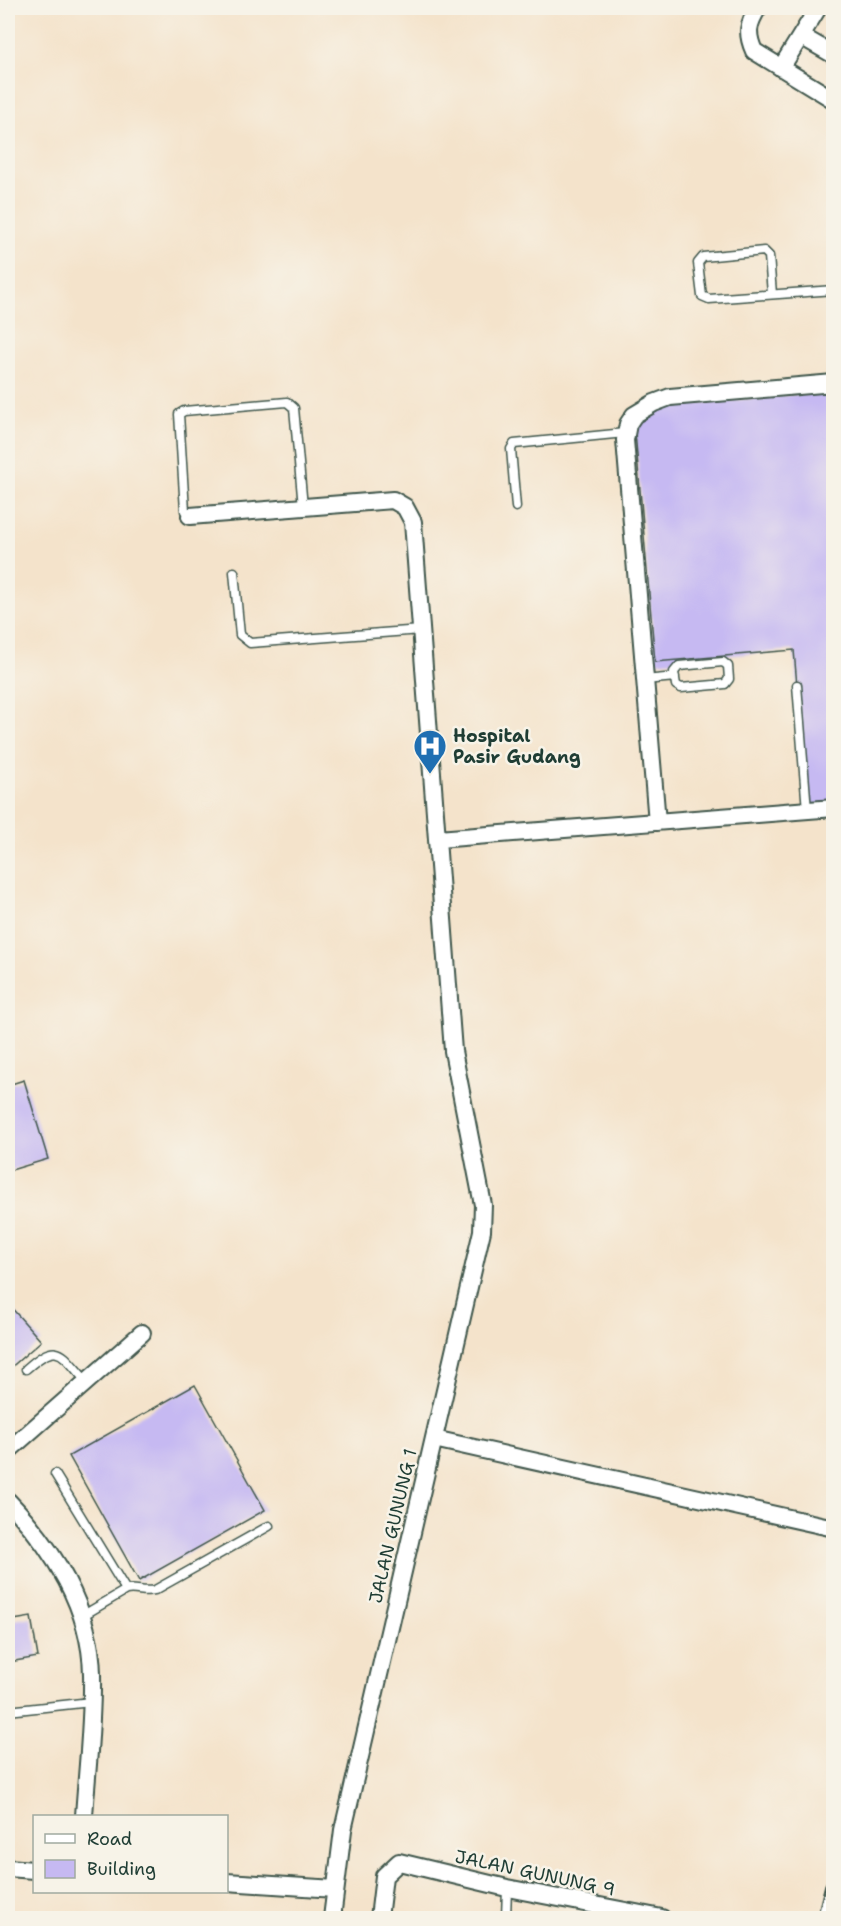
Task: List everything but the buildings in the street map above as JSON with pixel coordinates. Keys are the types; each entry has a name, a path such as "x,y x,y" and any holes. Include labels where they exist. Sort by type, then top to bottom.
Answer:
{"street":[{"path":"758,8 749,23 748,37 754,51 834,100"},
{"path":"781,68 818,8"},
{"path":"801,36 834,55"},
{"path":"657,822 625,433 634,415 670,397 834,382"},
{"path":"190,516 393,500 405,507 413,522 453,1051 484,1216 434,1438"},
{"path":"438,839 834,808"},
{"path":"8,1451 142,1333"},
{"name":"JALAN GUNUNG 1","path":"332,1918 343,1830 434,1438 834,1528"},
{"path":"8,1501 55,1560 82,1616 92,1673 84,1815"},
{"name":"JALAN GUNUNG 9","path":"379,1918 384,1876 399,1862 507,1888 662,1918"},
{"path":"8,1868 33,1870"},
{"path":"228,1882 335,1889"},
{"path":"826,1918 834,1887"}],"lane":[{"path":"772,294 769,256 764,251 703,257 698,263 702,296 705,298 772,294 834,290"},
{"path":"190,516 185,512 179,414 184,411 287,402 294,408 303,507"},
{"path":"516,507 511,450 514,444 625,433"},
{"path":"234,572 240,635 245,641 421,630"},
{"path":"723,662 728,666 729,679 725,684 681,687 676,685 675,677 675,670 679,666 723,662"},
{"path":"645,680 675,677"},
{"path":"797,685 807,810"},
{"path":"26,1369 44,1353 53,1351 62,1355 87,1383"},
{"path":"55,1474 126,1590"},
{"path":"82,1616 126,1590 134,1588 147,1593 155,1590 269,1526"},
{"path":"8,1711 91,1702"},
{"path":"506,1918 507,1888"}],"place":[{"name":"Hospital Pasir Gudang","path":"430,775"}]}
